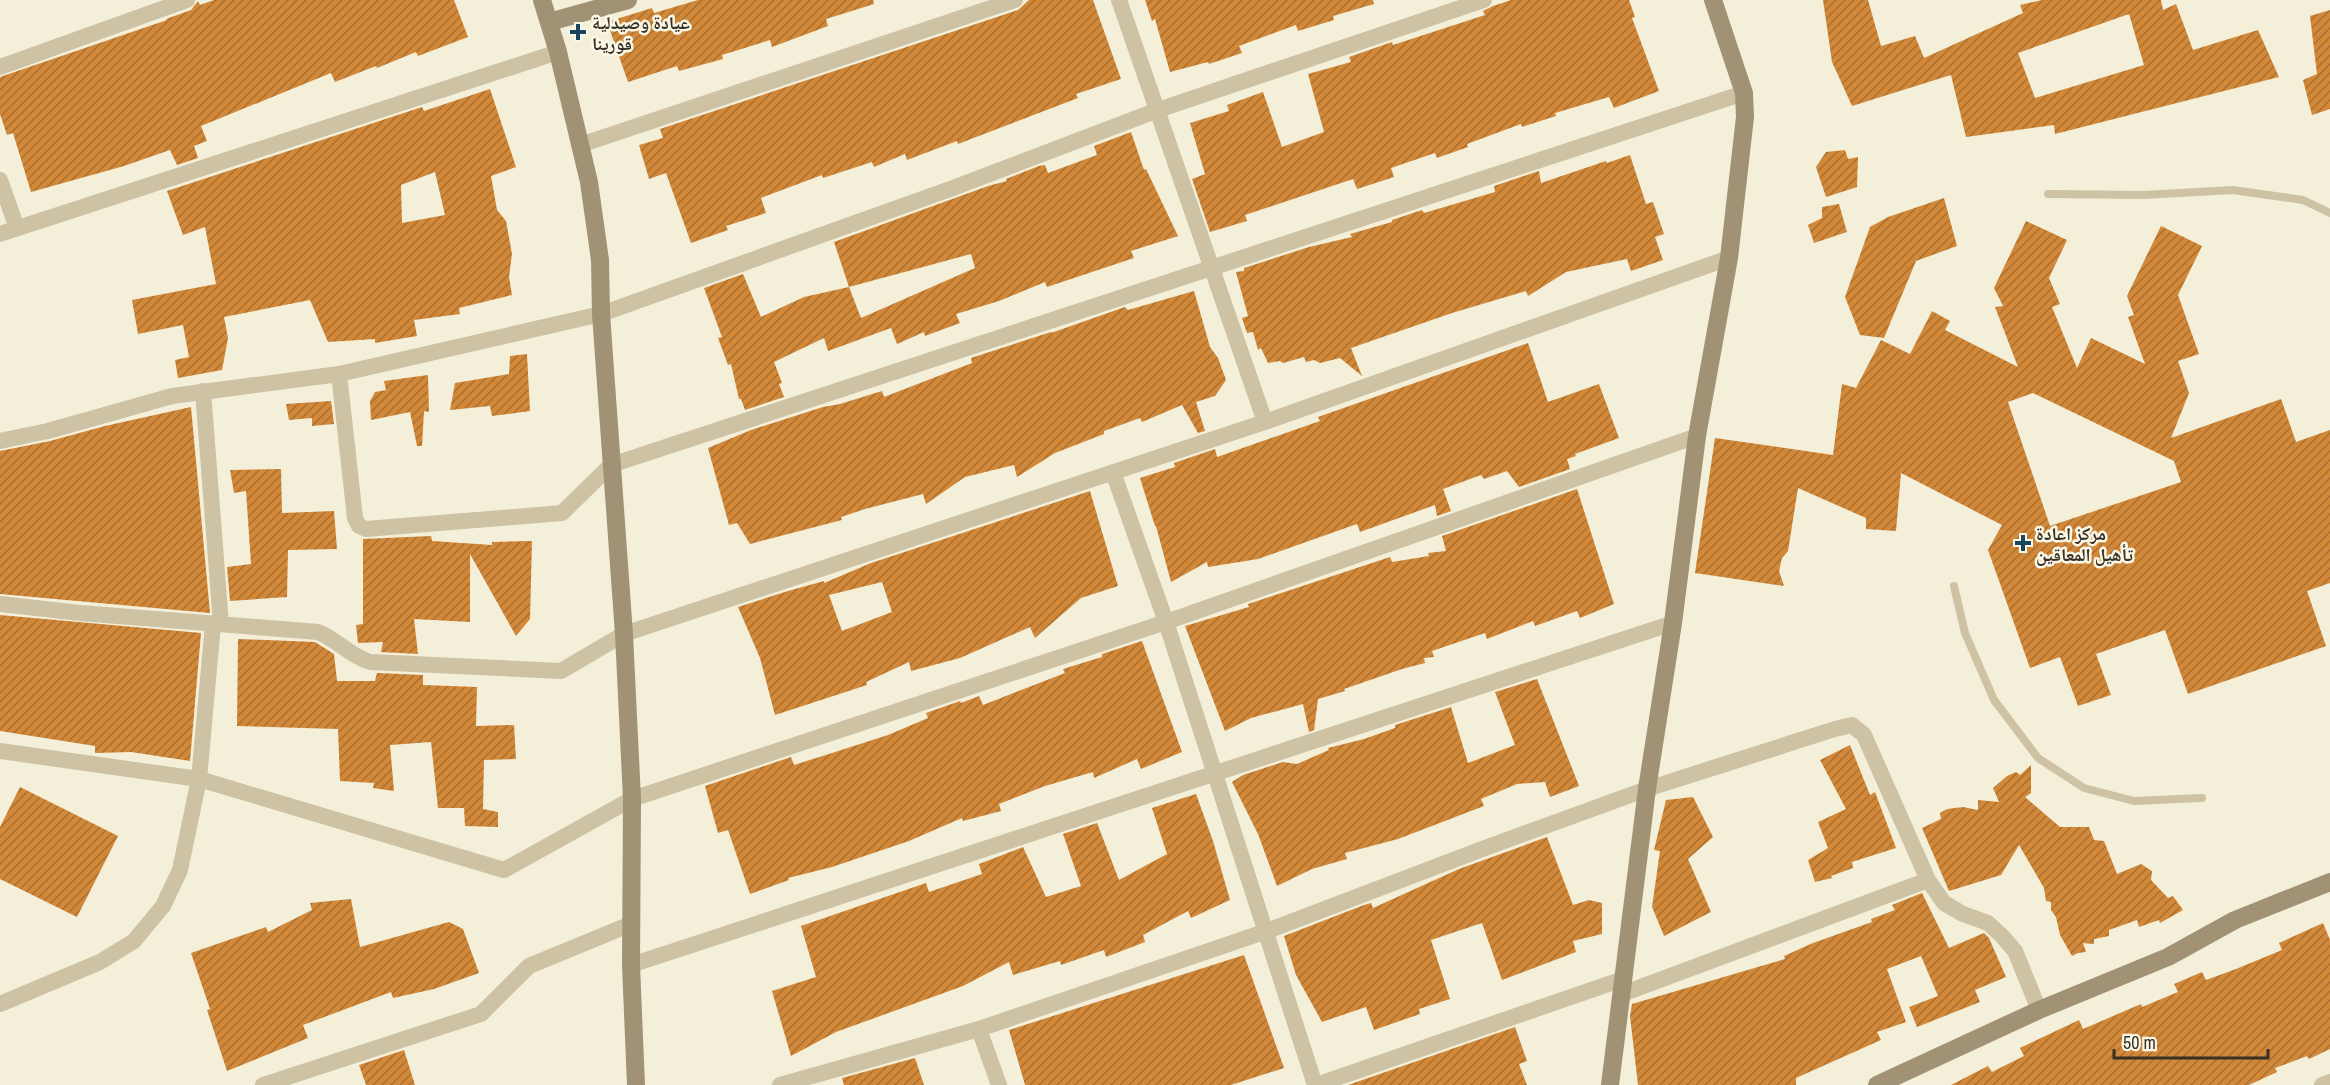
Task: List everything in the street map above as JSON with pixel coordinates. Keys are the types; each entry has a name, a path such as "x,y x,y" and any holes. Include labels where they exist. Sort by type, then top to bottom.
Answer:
{"street":[{"path":"0,67 187,0"},
{"path":"542,0 558,52 580,145 596,218 600,261 601,314 624,634 632,799 632,965 636,1085"},
{"path":"549,22 628,0"},
{"path":"580,145 1015,0"},
{"path":"1119,0 1213,268 1264,422"},
{"path":"0,441 48,431 172,396 339,374 601,314 953,188 1158,110 1484,0"},
{"path":"1610,1085 1647,789 1673,623 1697,436 1729,258 1745,117 1744,93 1713,0"},
{"path":"0,234 558,52"},
{"path":"339,374 355,518 358,526 366,529 562,513 611,465 1744,93"},
{"path":"0,180 17,228"},
{"path":"0,604 80,613 318,632 329,637 354,657 370,662 561,671 624,634 1264,422 1729,258"},
{"path":"0,1005 100,962 134,941 163,906 180,870 199,779 217,624 203,391"},
{"path":"0,751 199,779 504,870 632,799 1166,622 1697,436"},
{"path":"1113,472 1166,622 1316,1085 1623,986 1928,880"},
{"path":"632,965 1673,623"},
{"path":"780,1085 979,1029 1268,931 1647,789 1852,725 1864,735 1928,880 1944,903 1963,914 1988,922 2015,951 2039,1010"},
{"path":"1877,1085 2039,1010 2168,957 2235,920 2329,885"},
{"path":"263,1085 481,1014 529,966 632,924"},
{"path":"979,1029 999,1085"},
{"path":"2322,1085 2330,1082"}],"lane":[{"path":"2048,194 2143,195 2233,190 2303,200 2330,213"},
{"path":"1954,586 1965,633 1994,700 2038,758 2084,788 2134,801 2202,798"}],"building":[{"path":"214,0 454,0 468,37 418,56 416,52 335,82 331,73 201,126 207,141 194,146 198,158 177,165 170,150 124,166 31,192 13,133 7,135 0,114 0,77 167,20 191,10 198,1 200,5"},
{"path":"698,0 873,0 874,4 826,19 828,26 772,47 770,40 722,55 723,59 679,71 677,66 628,82 607,22 652,8 654,13"},
{"path":"1029,0 1093,0 1121,79 1076,94 1078,98 958,144 957,141 907,160 905,154 874,167 872,162 823,178 822,175 761,198 766,213 726,226 728,230 691,243 666,173 649,179 639,145 663,138 660,129 1018,10"},
{"path":"1145,0 1373,0 1374,4 1333,16 1334,20 1298,31 1296,25 1239,46 1242,53 1209,64 1208,62 1170,72 1155,19 1152,21"},
{"path":"1511,0 1629,0 1635,17 1632,18 1659,91 1614,108 1609,97 1555,113 1556,116 1522,127 1521,124 1437,158 1435,153 1391,168 1394,177 1357,189 1353,179 1245,215 1247,221 1210,232 1192,179 1205,174 1190,123 1229,111 1227,105 1263,92 1282,147 1324,132 1308,74 1351,62 1349,57 1392,42 1393,45 1485,15 1483,11"},
{"path":"1823,0 1868,0 1881,46 1915,36 1924,58 2023,13 2020,5 2042,0 2161,0 2163,10 2176,4 2193,50 2258,30 2279,77 2055,134 2054,125 1966,137 1951,75 1852,106 1832,62","holes":["2129,14 2144,65 2035,98 2018,53"]},
{"path":"2330,10 2330,109 2312,115 2303,80 2317,74 2310,16"},
{"path":"490,89 516,167 491,176 497,210 506,221 512,254 509,277 512,295 459,308 460,314 414,320 417,336 375,343 375,339 328,342 310,300 224,317 228,338 222,370 178,378 175,360 189,357 183,325 138,334 132,300 216,284 205,227 183,235 167,191 422,107 424,111","holes":["435,172 445,215 402,223 401,185"]},
{"path":"1131,132 1144,170 1146,169 1178,236 1131,251 1134,258 1047,287 1045,282 999,301 956,314 960,323 925,336 924,332 897,344 891,328 828,351 824,338 774,362 782,383 779,384 784,397 745,410 739,399 731,364 728,365 718,338 722,337 704,288 743,274 761,317 804,297 849,287 834,242 1007,181 1006,179 1039,166 1045,165 1048,173 1097,155 1094,146","holes":["971,254 975,268 861,318 849,287"]},
{"path":"1845,150 1848,159 1858,157 1857,187 1826,197 1816,167 1826,152"},
{"path":"1630,155 1646,204 1653,202 1664,234 1655,237 1663,260 1631,271 1627,259 1566,272 1528,296 1526,291 1452,313 1351,348 1362,376 1340,358 1320,363 1314,360 1306,362 1304,357 1283,363 1280,361 1268,363 1261,348 1258,350 1253,332 1247,333 1242,318 1248,316 1236,272 1244,271 1244,268 1309,247 1352,237 1350,234 1392,222 1392,220 1422,210 1424,213 1495,192 1494,186 1539,171 1541,183"},
{"path":"1944,198 1957,246 1916,261 1884,338 1860,335 1845,297 1870,227 1888,217"},
{"path":"1839,204 1847,232 1814,243 1808,225 1822,218 1822,207"},
{"path":"2026,221 2067,240 2049,278 2060,304 2052,307 2077,368 2091,338 2145,364 2128,317 2134,315 2127,296 2161,226 2202,246 2178,295 2199,354 2178,361 2189,393 2171,438 2281,399 2296,442 2330,430 2330,583 2307,591 2326,646 2188,694 2165,630 2096,654 2111,695 2078,706 2060,657 2030,668 1988,550 2002,525 1901,473 1896,531 1866,529 1866,518 1798,488 1788,551 1782,558 1779,571 1784,586 1695,573 1715,438 1833,455 1842,384 1856,388 1881,340 1910,354 1932,311 1950,321 1945,330 2018,367 1995,307 2003,306 1994,288","holes":["2033,393 2174,461 2181,482 2050,526 2008,402"]},
{"path":"1194,291 1210,347 1218,358 1226,380 1215,396 1196,402 1205,431 1198,433 1182,405 1142,422 1140,418 1104,431 1104,434 1055,453 1017,477 1014,465 965,477 926,504 923,494 865,509 841,517 842,520 750,544 737,523 729,525 708,448 751,430 823,407 882,391 884,397 972,363 971,358 1125,307 1128,310"},
{"path":"1528,343 1548,402 1599,384 1619,438 1567,459 1570,469 1519,487 1507,471 1484,479 1481,475 1443,489 1451,511 1437,516 1435,505 1360,532 1357,524 1258,559 1208,567 1207,562 1171,582 1140,478 1175,467 1174,463 1215,449 1217,457 1320,421 1318,417"},
{"path":"527,354 530,411 492,416 490,406 450,410 455,383 509,374 510,356"},
{"path":"428,375 429,412 424,411 422,446 417,446 410,412 371,420 370,401 375,392 386,390 384,381"},
{"path":"331,401 334,424 312,426 312,418 289,420 286,404"},
{"path":"191,407 210,613 0,594 0,451"},
{"path":"281,469 282,513 334,511 337,549 288,550 287,597 230,601 227,567 251,564 246,491 234,493 230,470"},
{"path":"1577,489 1614,604 1580,618 1577,611 1535,626 1533,621 1487,639 1485,633 1432,651 1434,657 1424,658 1425,663 1318,699 1314,730 1309,732 1303,704 1251,718 1225,731 1185,626 1249,607 1248,604 1390,557 1392,562 1446,551 1442,536"},
{"path":"1090,491 1118,586 1081,598 1035,638 1030,627 960,658 911,671 909,662 866,682 867,685 775,715 760,658 738,607 824,581 824,583 871,563","holes":["882,582 892,612 842,631 829,595"]},
{"path":"431,536 432,541 492,545 492,542 532,541 530,619 516,636 470,554 470,622 414,619 418,654 381,652 383,642 358,643 356,625 363,624 363,539"},
{"path":"0,615 201,633 190,761 131,752 95,753 95,746 0,731"},
{"path":"238,639 315,642 334,654 337,681 375,681 377,673 423,675 423,685 477,687 476,726 514,725 516,759 484,760 483,809 498,812 498,827 465,826 464,808 438,808 431,742 390,745 394,791 373,788 374,783 340,781 338,729 237,726"},
{"path":"1142,641 1182,752 1141,769 1137,759 1094,778 1093,772 1045,786 999,804 1001,811 963,821 962,818 909,841 832,867 788,878 789,880 750,894 728,830 718,833 705,786 791,757 794,765 888,735 928,718 926,713 960,701 961,703 979,696 983,705 1065,673 1063,669"},
{"path":"1537,679 1579,786 1550,797 1545,782 1517,784 1481,799 1484,806 1398,839 1345,853 1347,859 1312,869 1277,886 1258,834 1232,782 1243,775 1283,762 1297,764 1329,750 1328,748 1364,739 1395,728 1395,725 1451,707 1468,763 1515,745 1495,692"},
{"path":"1850,745 1870,795 1875,792 1896,848 1852,862 1853,868 1831,876 1832,878 1815,882 1808,860 1828,848 1818,822 1846,809 1820,760"},
{"path":"2031,765 2031,793 2025,797 2060,827 2089,827 2094,840 2104,841 2117,874 2141,864 2152,871 2151,880 2168,898 2173,896 2183,910 2160,923 2159,920 2139,927 2137,920 2109,930 2109,936 2094,939 2094,944 2083,943 2086,952 2072,956 2060,935 2056,917 2051,910 2051,902 2046,901 2044,888 2019,845 2001,875 1949,891 1922,828 1941,819 1940,813 1947,809 1963,807 1978,810 1978,800 1999,802 1993,788 2007,776 2016,772 2020,775"},
{"path":"20,787 118,836 77,917 0,879 0,827"},
{"path":"1196,794 1213,841 1230,900 1191,918 1188,911 1143,935 1145,942 1106,957 1104,950 1061,965 1060,961 1013,975 1009,962 963,986 836,1032 791,1056 772,991 816,977 801,926 926,883 929,892 982,874 979,864 1023,847 1046,897 1081,886 1063,834 1097,823 1119,880 1167,854 1152,808"},
{"path":"1693,797 1713,837 1688,859 1711,912 1664,936 1652,907 1660,851 1654,850 1666,800"},
{"path":"1547,837 1573,905 1589,900 1602,903 1602,934 1573,941 1576,952 1502,980 1482,923 1431,940 1450,999 1419,1009 1420,1014 1374,1030 1366,1007 1322,1022 1296,975 1284,936 1364,905 1371,903 1373,908 1459,869"},
{"path":"1922,893 1949,948 1984,933 1989,938 2006,977 1975,990 1980,1002 1917,1027 1909,1007 1938,996 1921,956 1887,969 1906,1022 1877,1032 1881,1040 1796,1078 1796,1085 1638,1085 1630,1016 1632,1004 1785,959 1784,956 1813,943 1872,922 1871,919 1895,910 1892,905"},
{"path":"351,899 360,947 449,922 463,929 479,973 434,989 393,998 391,992 303,1025 308,1038 227,1071 207,1010 210,1009 191,953 266,927 268,932 312,910 310,903"},
{"path":"2323,923 2330,940 2330,1049 2309,1059 2307,1056 2275,1068 2277,1072 2249,1085 1951,1085 1988,1066 1992,1072 2024,1056 2020,1048 2079,1020 2083,1029 2141,1004 2142,1007 2178,992 2174,984 2202,972 2206,980 2236,969 2282,950 2279,943"},
{"path":"1244,955 1284,1068 1231,1085 1025,1085 1009,1030"},
{"path":"1515,1027 1527,1061 1519,1064 1527,1085 1348,1085"},
{"path":"404,1050 415,1085 366,1085 359,1065"},
{"path":"915,1058 924,1085 844,1085 842,1078"}],"place":[{"name":"عيادة وصيدلية قورينا","path":"578,32"},
{"name":"مركز اعادة تأهيل المعاقين","path":"2023,543"}]}
